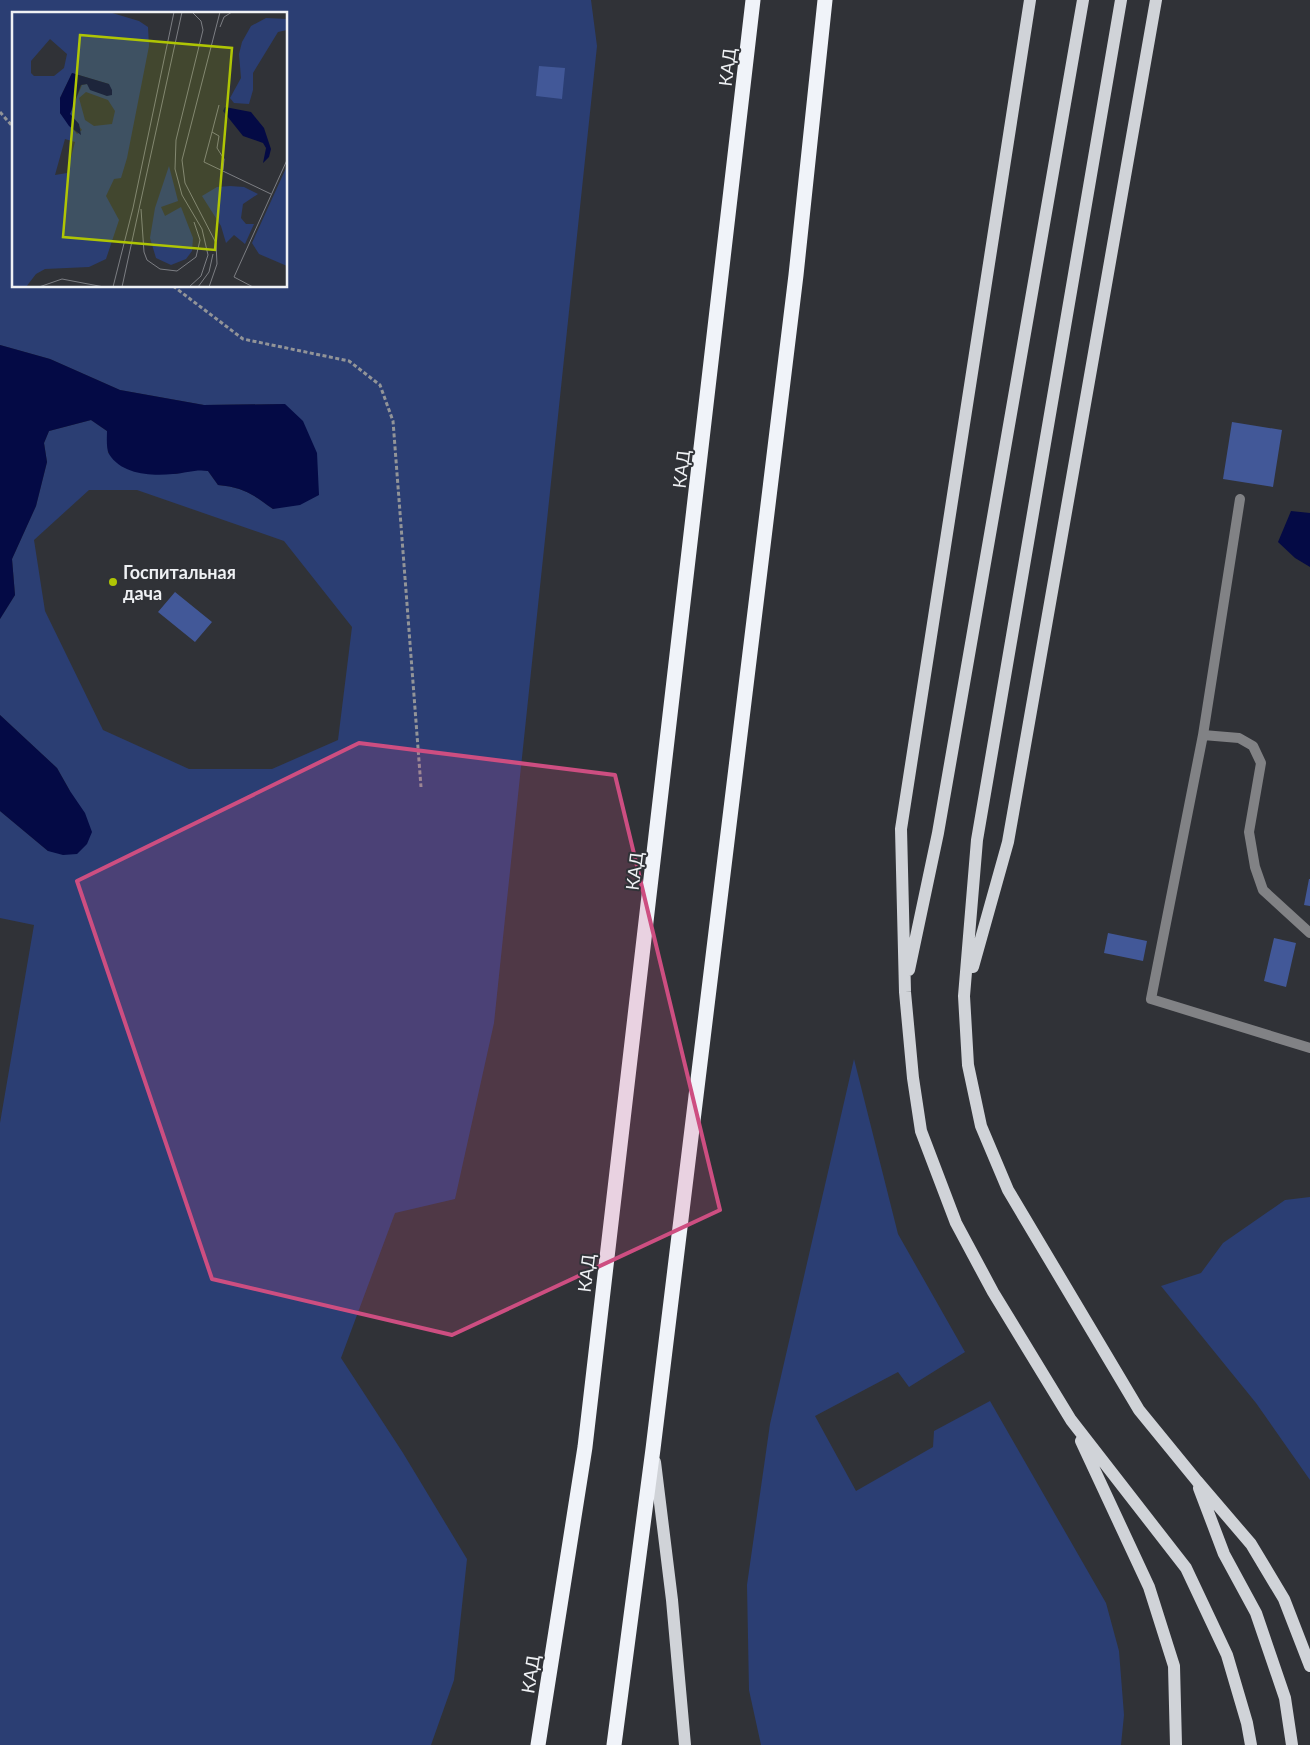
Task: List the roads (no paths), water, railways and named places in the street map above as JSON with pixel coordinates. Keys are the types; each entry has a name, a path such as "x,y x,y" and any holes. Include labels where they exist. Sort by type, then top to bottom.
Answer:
{"highway":[{"name":"КАД","path":"538,1745 585,1447 753,0"},
{"path":"614,1745 653,1449 795,284 825,0"}],"main road":[{"path":"1030,0 901,829 904,992 913,1078 922,1131 956,1222 993,1292 1071,1420 1149,1587 1174,1666 1176,1745"},
{"path":"904,992 938,833 1083,0"},
{"path":"1122,0 977,840 964,996 968,1065 981,1126 1008,1190 1139,1410 1252,1544 1284,1599 1310,1666"},
{"path":"964,996 1008,842 1156,0"},
{"path":"1071,1420 1186,1568 1227,1655 1247,1723 1251,1745"},
{"path":"653,1449 672,1600 685,1745"},
{"path":"1197,1481 1224,1554 1256,1613 1285,1698 1292,1745"}],"lane":[{"path":"1240,499 1203,735 1151,999 1310,1048"},
{"path":"1203,735 1239,738 1253,746 1261,763 1249,832 1255,867 1263,890 1310,933"}],"place":[{"name":"Госпитальная дача","path":"113,582"}]}
